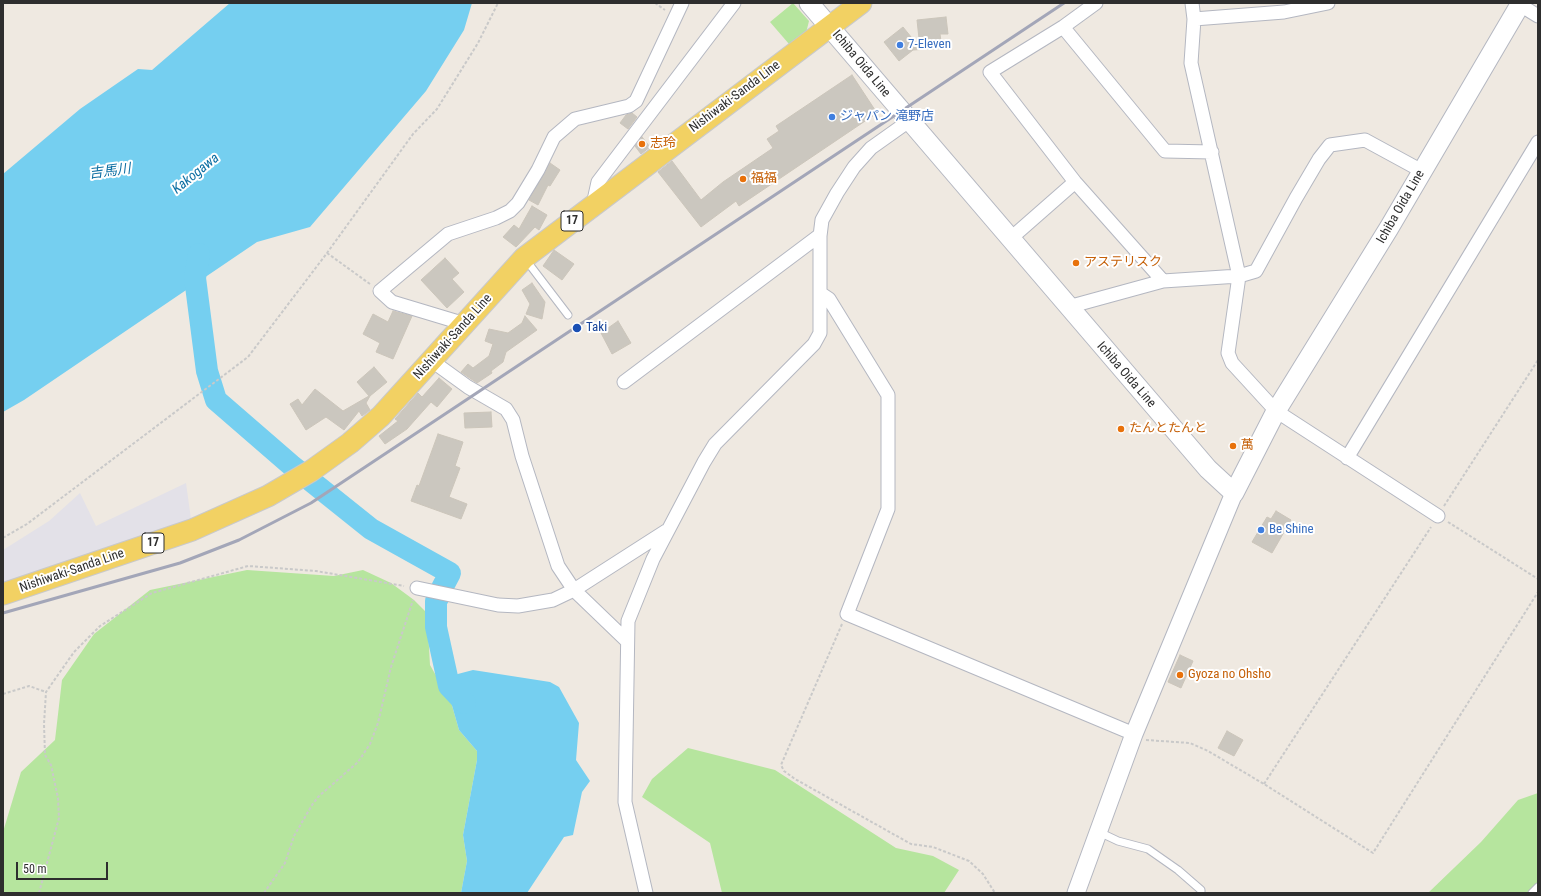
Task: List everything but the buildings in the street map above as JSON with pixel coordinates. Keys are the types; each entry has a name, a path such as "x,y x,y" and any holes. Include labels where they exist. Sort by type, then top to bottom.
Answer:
{"main road":[{"name":"Ichiba Oida Line","path":"809,3 1068,308 1208,469 1234,493 1276,411 1389,228 1519,4"},
{"name":"Nishiwaki-Sanda Line","path":"3,594 192,530 234,513 304,475 350,443 381,416 524,258 861,3"}],"street":[{"path":"465,324 392,302 380,291 448,234 496,218 510,211 518,203 538,170 554,137 575,119 629,106 636,100 682,3"},
{"path":"593,205 598,182 734,3"},
{"path":"1096,3 1063,27 990,72 1075,182 1163,281"},
{"path":"1192,3 1194,19 1191,63 1239,276 1228,353 1232,363 1276,411 1438,516"},
{"path":"1194,19 1284,12 1328,3"},
{"path":"1519,4 1538,16"},
{"path":"1063,27 1165,152 1212,152"},
{"path":"646,893 625,802 626,640 628,621 653,559 715,444 814,344 820,333 820,235 822,220 837,193 854,167 871,148 909,121"},
{"path":"1068,308 1163,281 1239,276 1256,271 1296,198 1319,159 1330,145 1365,140 1422,171"},
{"path":"1347,458 1538,142"},
{"path":"1010,239 1075,182"},
{"path":"624,382 820,235"},
{"path":"820,293 829,299 888,395 888,509 847,614 1133,737"},
{"path":"432,361 468,387 506,409 513,420 522,456 558,566 574,590 626,640"},
{"path":"1076,893 1133,737 1234,493"},
{"path":"417,588 498,605 518,606 553,600 574,590 668,530"}],"lane":[{"path":"524,258 568,315"},
{"path":"1099,832 1118,841 1148,849 1178,870 1201,890 1201,893"},
{"path":"1532,893 1538,887"}],"path":[{"path":"3,538 27,524 248,357 327,254 413,134 437,109 478,44 498,3"},
{"path":"327,254 380,291"},
{"path":"1264,784 1538,360"},
{"path":"1438,516 1538,579"},
{"path":"39,893 59,818 58,798 51,765 45,755 44,724 46,692 74,652 100,626 152,593 248,566 316,571 417,588 391,667 378,723 370,744 358,762 318,797 294,836 285,863 264,893"},
{"path":"1133,737 1190,743 1264,784 1373,854 1538,592"},
{"path":"847,614 781,765 784,771 795,779 911,844 933,847 969,860 983,874 995,893"},
{"path":"3,694 29,686 46,692"}],"shaded area":[{"path":"186,483 191,519 3,584 3,550 49,521 80,493 96,526"}],"green space":[{"path":"793,3 809,21 806,33 789,44 770,22"},
{"path":"247,570 334,576 363,570 391,583 414,600 427,613 430,665 451,702 459,730 477,751 477,760 463,835 467,861 461,893 3,893 3,832 21,772 55,740 62,680 94,634 150,590"},
{"path":"688,748 775,770 896,848 933,856 959,870 944,893 722,893 710,843 642,797 652,779"},
{"path":"1538,793 1538,893 1428,893 1481,842 1518,800"}],"water":[{"path":"230,3 472,3 464,30 426,91 310,227 257,242 24,400 3,412 3,174 80,109 138,69 152,70"},
{"path":"473,670 550,682 559,687 579,723 576,760 590,781 582,792 573,835 564,837 527,893 461,893 467,861 463,835 477,760 477,751 459,730 451,702 439,680 454,678 454,675"}],"waterway":[{"path":"199,254 195,278 207,371 216,400 291,465 371,529 450,573 441,590"},
{"path":"438,598 436,601 436,627 449,686 465,703"}],"railway":[{"path":"3,613 180,563 239,540 311,503 1064,3"}],"place":[{"name":"7-Eleven","path":"900,45"},
{"name":"ジャパン 滝野店","path":"832,117"},
{"name":"志玲","path":"642,144"},
{"name":"福福","path":"743,179"},
{"name":"アステリスク","path":"1076,263"},
{"name":"Taki","path":"577,328"},
{"name":"たんとたんと","path":"1121,429"},
{"name":"萬","path":"1233,446"},
{"name":"Be Shine","path":"1261,530"},
{"name":"Gyoza no Ohsho","path":"1180,675"}],"water label":[{"name":"吉馬川","path":"110,172"},
{"name":"Kakogawa","path":"196,174"}]}
